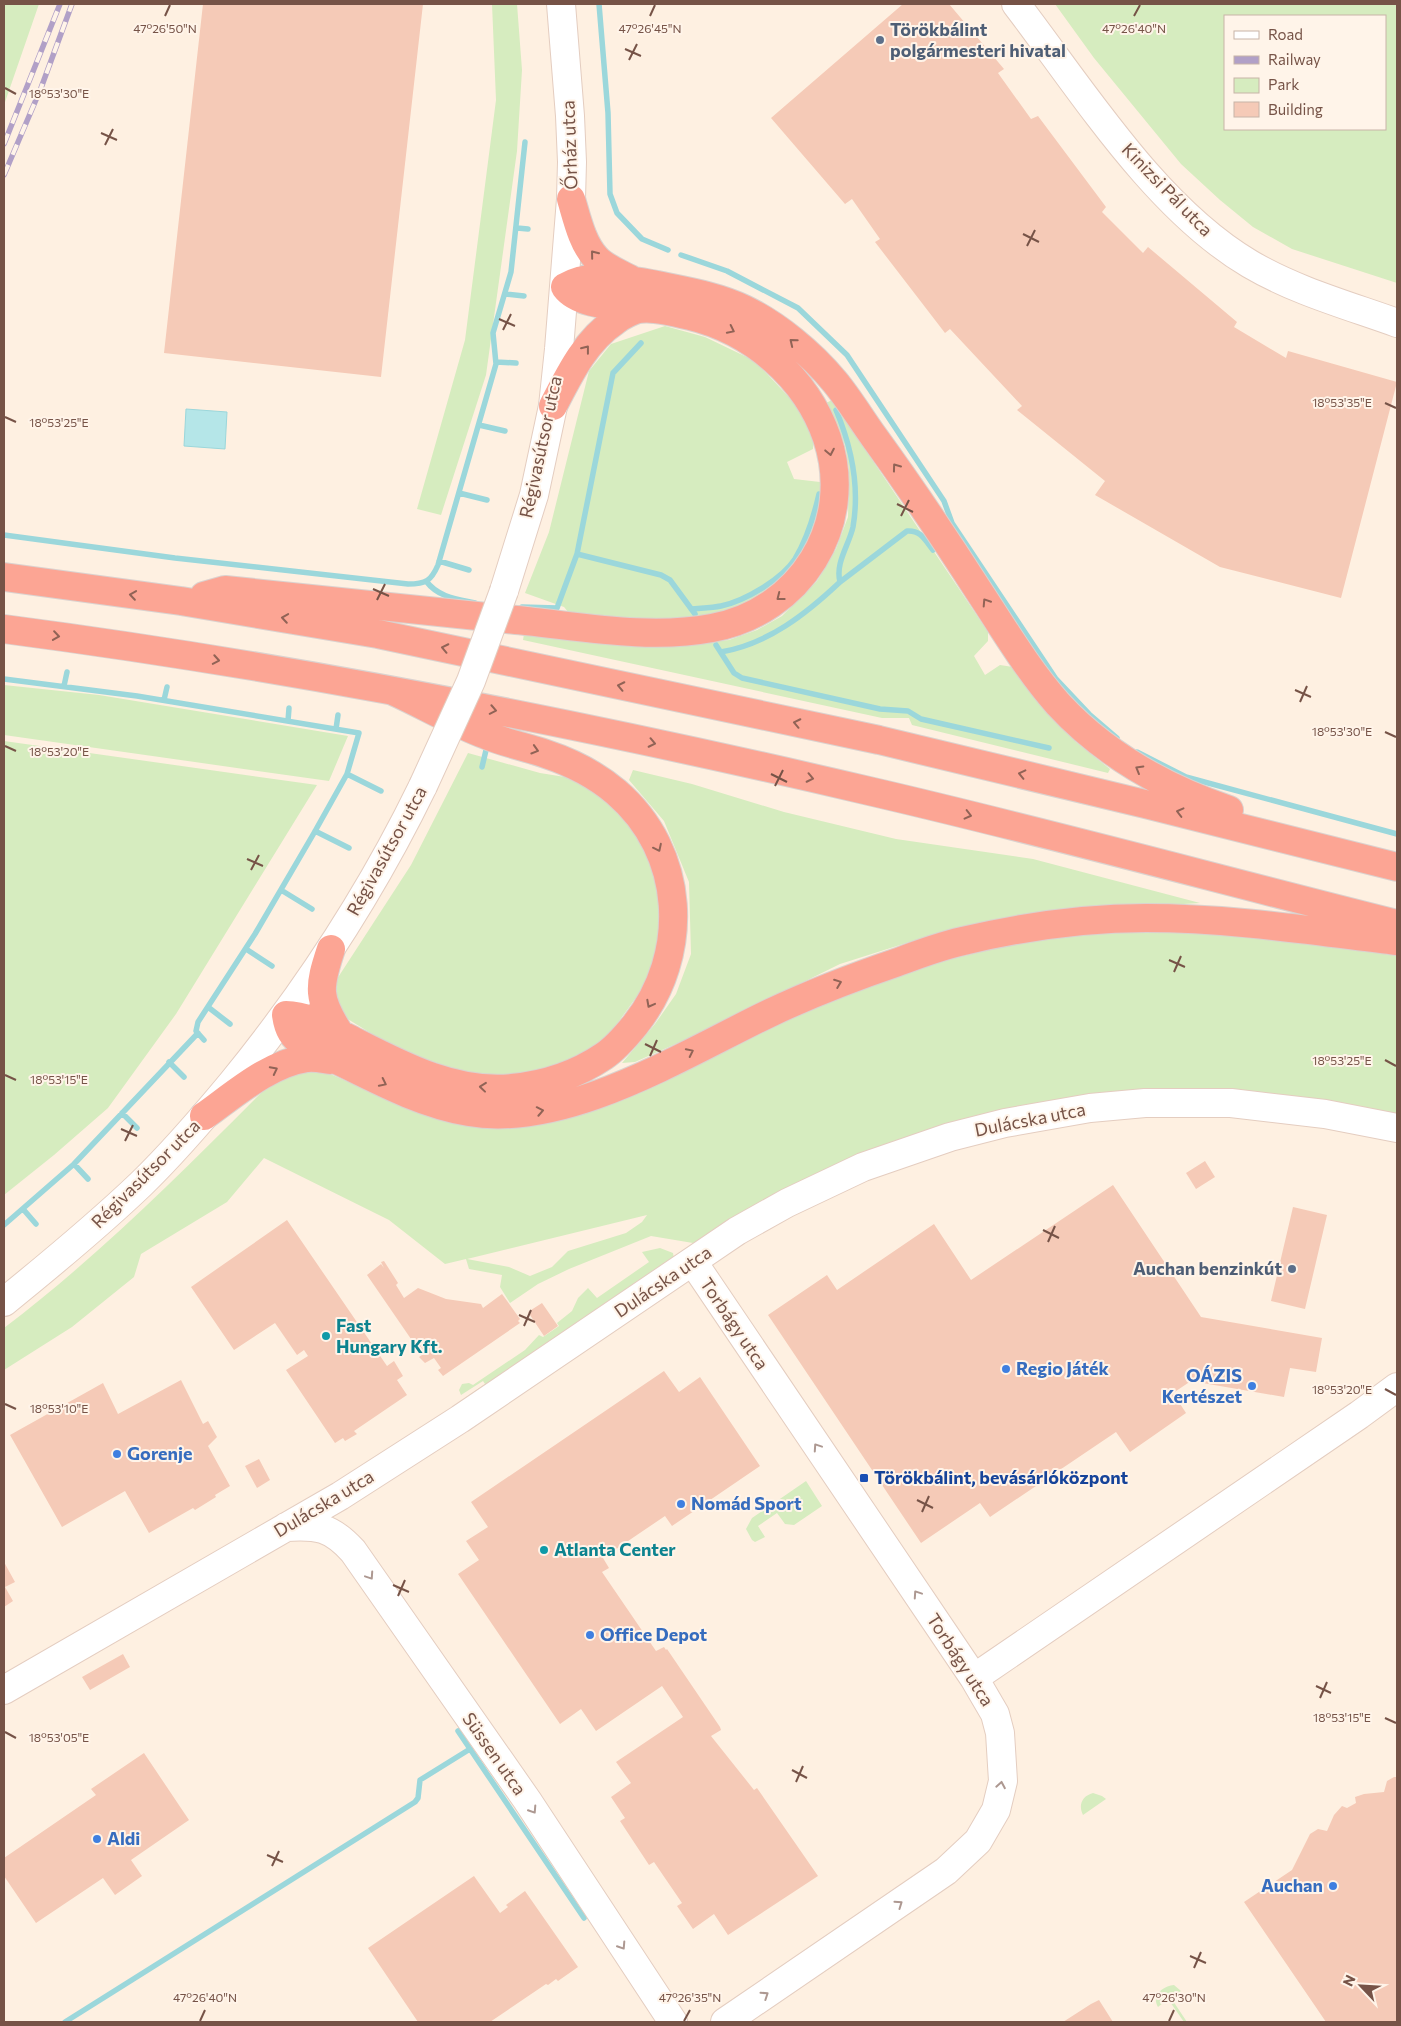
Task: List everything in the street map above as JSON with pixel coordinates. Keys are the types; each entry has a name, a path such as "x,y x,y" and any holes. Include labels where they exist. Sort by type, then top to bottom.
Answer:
{"highway":[{"path":"571,199 588,248 596,258 608,267 634,281"},
{"path":"181,602 224,590 603,629 670,632 712,628 745,619 768,607 793,587 811,565 822,545 831,516 834,486 827,439 803,392 784,368 740,334 701,318 584,300 571,295 565,287 579,280 592,278 634,281 714,298 745,309 794,342 834,381 917,497 1032,670 1058,703 1079,724 1120,758 1178,789 1218,806 1397,867"},
{"path":"553,406 583,353 595,338 616,320 641,308"},
{"path":"4,577 181,602 378,634 879,740 1397,867"},
{"path":"4,629 167,652 552,721 870,791 1397,924"},
{"path":"393,691 486,735 547,754 580,769 615,792 636,814 654,838 663,858 671,888 673,921 671,950 662,979 648,1009 628,1035 604,1056 561,1078 540,1085 509,1089 452,1083 416,1070 302,1017 286,1015 288,1027 298,1041 409,1095 437,1106 473,1113 505,1114 532,1112 568,1105 615,1088 836,983 961,941 1068,923 1146,918 1233,922 1397,941"},
{"path":"331,949 322,979 321,994 322,1002 340,1034"},
{"path":"204,1116 267,1073 287,1063 308,1058 339,1061"}],"street":[{"name":"Őrház utca","path":"560,4 572,162 565,287"},
{"name":"Kinizsi Pál utca","path":"1016,4 1123,146 1165,193 1212,237 1250,264 1299,289 1397,323"},
{"name":"Régivasútsor utca","path":"4,1302 74,1245 142,1183 204,1116 286,1015 331,949 380,869 423,786 471,680 504,591 534,494 553,406 565,287"},
{"name":"Dulácska utca","path":"4,1690 340,1496 460,1419 737,1231 787,1202 863,1167 950,1137 1005,1123 1046,1115 1145,1103 1232,1103 1326,1114 1397,1128"},
{"name":"Torbágy utca","path":"693,1262 974,1678 995,1714 1000,1732 1003,1781 996,1810 978,1841 946,1870 724,2022"},
{"path":"974,1678 1359,1415 1397,1387"},
{"name":"Süssen utca","path":"286,1527 308,1526 323,1528 340,1537 353,1551 527,1800 673,2022"}],"green space":[{"path":"4,4 39,4 4,105"},
{"path":"492,4 517,4 522,70 517,151 486,375 441,515 417,509 465,340 496,100"},
{"path":"1055,4 1397,4 1397,283 1292,249 1253,227 1181,164 1094,58"},
{"path":"665,326 705,337 755,361 800,409 814,438 813,449 787,462 794,479 820,482 822,486 815,533 794,570 761,599 693,620 643,619 569,613 564,607 525,593 549,532 589,371 611,344"},
{"path":"832,400 988,632 988,641 974,656 985,675 1000,665 1013,667 1076,742 1110,769 1108,773 912,725 909,718 882,718 523,640 524,634 685,645 729,640 757,630 782,616 817,581 836,549 848,517 849,469 845,445 826,403"},
{"path":"4,685 99,695 348,736 329,781 4,735"},
{"path":"4,741 317,785 176,1014 108,1108 4,1195"},
{"path":"468,753 540,773 565,777 605,797 634,827 650,857 662,899 663,938 650,978 614,1028 593,1050 552,1068 509,1079 462,1071 400,1051 346,1018 337,997 335,982 411,865"},
{"path":"633,770 692,784 784,812 896,839 1033,859 1200,903 1039,913 941,932 840,964 698,1034 635,1062 622,1063 655,1024 676,994 691,954 689,882 664,821 629,780"},
{"path":"1152,924 1269,934 1397,956 1397,1121 1063,1103 704,1241 693,1243 651,1236 569,1269 538,1284 510,1303 500,1287 502,1275 469,1269 466,1259 445,1264 389,1220 264,1158 227,1202 141,1254 134,1277 72,1327 4,1370 4,1328 73,1272 140,1212 268,1086 297,1073 321,1070 383,1097 506,1125 917,967 1044,937","holes":["647,1215 642,1222 626,1233 568,1251 552,1267 530,1276 509,1267 467,1259"]},
{"path":"660,1248 673,1253 674,1259 468,1399 465,1398 485,1384 483,1381 461,1395 459,1390 462,1384 469,1383 473,1385 525,1350 539,1335 543,1337 559,1326 557,1323 572,1311 578,1298 588,1288 597,1298 649,1262 642,1252"},
{"path":"806,1481 822,1506 794,1525 785,1524 777,1513 758,1526 765,1537 755,1542 752,1540 746,1529 752,1518"},
{"path":"1093,1793 1106,1799 1083,1815 1082,1801 1086,1796"},
{"path":"1174,1985 1181,1991 1171,1998 1187,2022 1184,2022 1168,1999 1158,2007 1156,2003 1157,1995 1162,1989"}],"water":[{"path":"186,409 227,412 225,449 184,446"}],"building":[{"path":"203,4 423,4 381,377 164,353"},
{"path":"903,4 949,4 1004,69 998,73 1031,119 1038,116 1106,207 1102,212 1143,253 1148,247 1237,322 1234,327 1286,358 1288,351 1397,382 1341,598 1220,567 1095,495 1105,481 1017,410 1022,406 950,329 945,333 875,242 880,239 852,199 845,204 771,118"},
{"path":"1205,1161 1215,1177 1196,1189 1186,1173"},
{"name":"Regio Játék","path":"1113,1185 1201,1317 1322,1338 1316,1372 1290,1368 1284,1397 1191,1381 1173,1393 1186,1413 1130,1452 1116,1432 990,1517 980,1503 921,1543 768,1315 827,1275 837,1290 934,1224 971,1280"},
{"path":"1293,1207 1327,1215 1305,1309 1271,1301"},
{"name":"Fast Hungary Kft.","path":"287,1220 387,1366 394,1361 403,1376 397,1380 407,1395 354,1431 357,1434 345,1441 343,1438 335,1443 286,1370 308,1356 304,1350 297,1355 275,1323 234,1350 191,1287"},
{"path":"384,1261 398,1283 396,1285 404,1298 418,1288 446,1299 481,1304 483,1308 502,1294 520,1319 518,1321 520,1323 443,1376 438,1370 441,1368 434,1358 425,1363 419,1357 422,1355 367,1275 381,1264 384,1268 381,1262"},
{"path":"542,1303 558,1326 544,1336 528,1312"},
{"name":"Atlanta Center","path":"664,1371 679,1392 700,1377 760,1466 672,1526 665,1516 603,1558 609,1568 602,1572 656,1651 664,1647 667,1649 720,1727 721,1730 711,1736 754,1790 757,1788 818,1876 728,1935 714,1914 693,1929 677,1906 682,1903 654,1862 649,1865 620,1821 625,1818 611,1797 631,1783 616,1762 683,1717 662,1686 596,1731 581,1709 560,1724 458,1574 479,1560 466,1541 488,1527 471,1502"},
{"name":"Gorenje","path":"181,1380 203,1424 208,1421 217,1437 208,1446 230,1486 195,1510 193,1508 149,1533 125,1491 62,1527 10,1435 103,1383 118,1414"},
{"path":"259,1459 270,1480 257,1488 245,1466"},
{"path":"4,1562 15,1582 5,1587 13,1601 4,1607"},
{"path":"123,1654 130,1667 90,1690 82,1677"},
{"name":"Aldi","path":"144,1753 189,1820 131,1860 142,1876 115,1895 103,1878 36,1923 4,1876 4,1858 96,1795 91,1789"},
{"name":"Auchan","path":"1397,1777 1397,2022 1326,2022 1244,1902 1292,1870 1310,1834 1318,1829 1327,1831 1334,1815 1342,1806 1347,1808 1356,1803 1355,1797 1364,1794 1384,1792 1387,1781"},
{"path":"474,1876 500,1913 508,1907 506,1905 525,1891 578,1967 558,1981 556,1979 548,1985 546,1984 490,2022 418,2022 368,1948"},
{"path":"1099,2000 1113,2022 1063,2022 1091,2004"}],"waterway":[{"path":"599,4 608,113 610,194 617,213 642,239 668,250"},
{"path":"4,535 175,558 408,584 424,582 430,578 438,565 496,364 493,333 511,272 525,142"},
{"path":"517,228 528,229"},
{"path":"681,255 727,271 798,308 847,355 944,501 952,523 1056,679 1089,714 1117,738"},
{"path":"505,294 524,296"},
{"path":"522,607 557,608 577,554 613,373 641,343"},
{"path":"496,362 516,363"},
{"path":"721,652 738,648 770,635 800,616 840,582 839,568 853,527 856,497 850,453 836,410"},
{"path":"479,425 505,431"},
{"path":"459,493 487,500"},
{"path":"691,609 717,607 741,599 762,588 789,567 803,544 819,494"},
{"path":"840,582 907,531 919,534 933,550"},
{"path":"577,554 661,575 670,580 695,614"},
{"path":"439,561 469,570"},
{"path":"426,581 442,594 475,603"},
{"path":"716,645 734,673 742,678 880,709 908,711 921,719 1049,748"},
{"path":"64,686 67,672"},
{"path":"4,679 137,696 359,733 347,774 255,934 198,1022 196,1031 204,1040"},
{"path":"164,700 167,687"},
{"path":"288,721 289,708"},
{"path":"336,729 338,715"},
{"path":"482,767 487,746"},
{"path":"1137,752 1186,777 1397,834"},
{"path":"347,774 381,791"},
{"path":"315,831 349,848"},
{"path":"281,890 312,909"},
{"path":"246,949 272,966"},
{"path":"208,1007 230,1024"},
{"path":"4,1225 74,1164 198,1033"},
{"path":"169,1062 184,1077"},
{"path":"122,1113 137,1128"},
{"path":"74,1164 88,1179"},
{"path":"23,1209 36,1224"},
{"path":"458,1731 584,1918"},
{"path":"65,2022 415,1802 418,1798 420,1780 470,1749"}],"railway":[{"path":"4,144 60,4"},
{"path":"4,175 41,88 72,4"}],"place":[{"name":"Törökbálint polgármesteri hivatal","path":"880,40"},
{"name":"Auchan benzinkút","path":"1292,1269"},
{"name":"Fast Hungary Kft.","path":"326,1336"},
{"name":"Regio Játék","path":"1006,1369"},
{"name":"OÁZIS Kertészet","path":"1252,1386"},
{"name":"Gorenje","path":"117,1454"},
{"name":"Törökbálint, bevásárlóközpont","path":"864,1478"},
{"name":"Nomád Sport","path":"681,1504"},
{"name":"Atlanta Center","path":"544,1550"},
{"name":"Office Depot","path":"590,1635"},
{"name":"Aldi","path":"97,1839"},
{"name":"Auchan","path":"1333,1886"}]}
